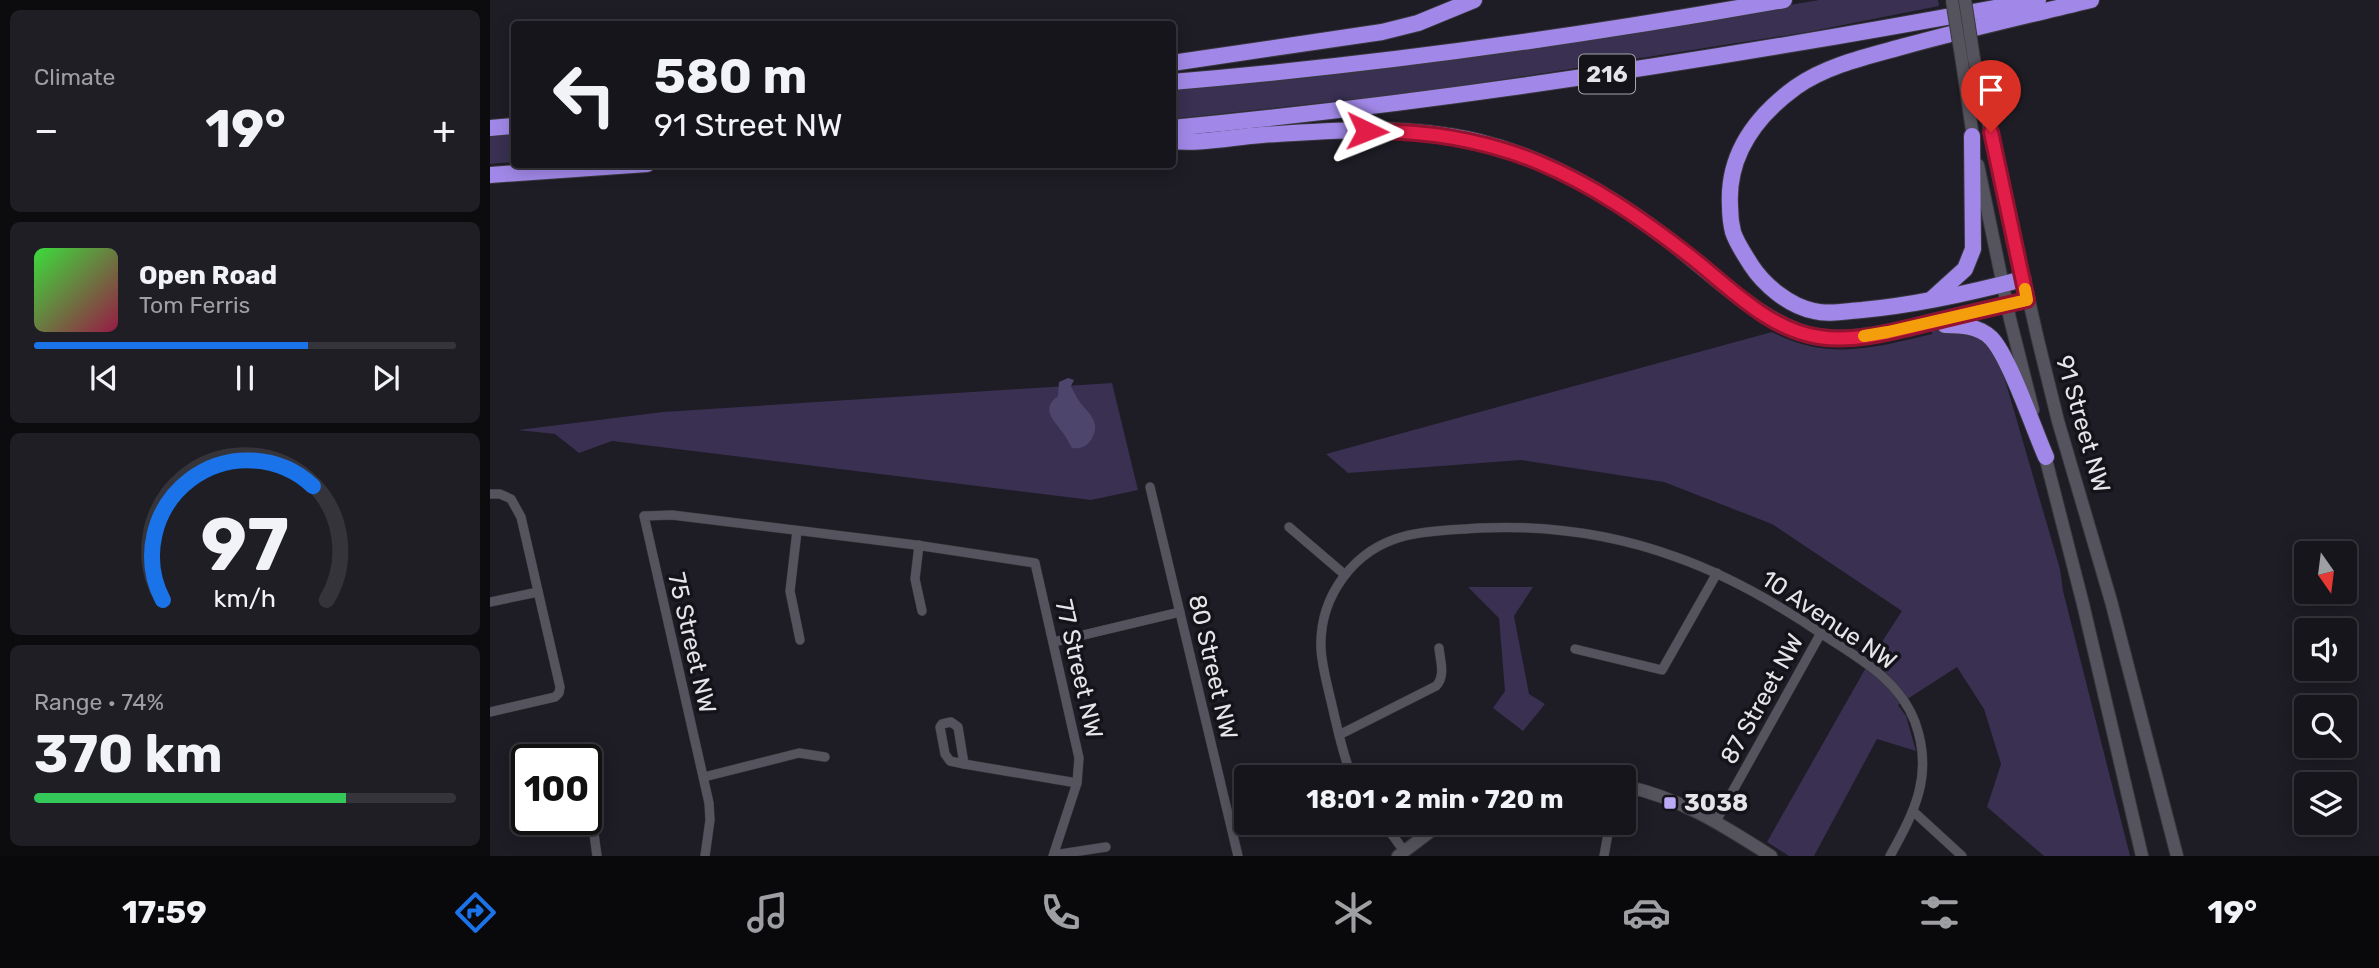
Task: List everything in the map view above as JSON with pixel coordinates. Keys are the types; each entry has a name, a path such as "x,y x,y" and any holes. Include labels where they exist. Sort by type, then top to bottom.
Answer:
{"highway":[{"path":"1176,61 1382,32 1418,23 1474,0"},
{"name":"216","path":"1176,82 1365,62 1601,30 1784,0"},
{"name":"216","path":"1176,128 1514,88 1727,55 2038,0"},
{"path":"2023,279 1902,306 1831,313 1813,312 1772,289 1759,276 1733,233 1729,193 1732,169 1740,148 1770,108 1799,85 1836,67 1922,41 2091,0"},
{"path":"490,128 511,126"},
{"path":"1176,141 1387,131 1478,141 1552,166 1601,193 1668,239 1765,316 1790,329 1819,337 1850,338 1908,328 2027,300"},
{"path":"1931,300 1965,269 1973,249 1972,136"},
{"path":"490,175 590,168"},
{"path":"1908,328 1960,325 1978,330 1992,339 2004,359 2046,457"}],"main road":[{"name":"91 Street NW","path":"1952,0 2058,422 2111,601 2176,856"},
{"name":"91 Street NW","path":"1965,0 1972,136 2002,285 2083,604 2141,856"},
{"path":"1636,789 1657,794 1716,821 1772,856"},
{"path":"1401,853 1425,835"}],"street":[{"name":"80 Street NW","path":"1150,487 1238,856"},
{"path":"490,494 511,499 521,517 560,687 555,697 490,712"},
{"name":"75 Street NW","path":"705,856 709,820 704,777 644,516 672,515 797,531"},
{"path":"1289,527 1344,574 1327,606 1321,648 1339,735 1348,765"},
{"name":"10 Avenue NW","path":"1344,574 1369,552 1387,542 1414,534 1514,527 1555,530 1640,545 1717,573 1769,600 1884,677 1910,711 1920,739 1923,758 1922,785 1914,812 1890,856"},
{"path":"800,640 790,591 797,531 919,545 915,579 922,611"},
{"name":"77 Street NW","path":"919,545 1035,563 1079,758 1077,783 1054,855 1106,847"},
{"path":"1575,649 1662,670 1717,573"},
{"path":"490,602 538,592"},
{"path":"1054,642 1180,612"},
{"name":"87 Street NW","path":"1716,821 1821,633"},
{"path":"1339,735 1436,686 1441,681 1442,674 1439,648"},
{"path":"704,777 799,753 825,757"},
{"path":"964,764 1077,783"},
{"path":"1914,812 1962,856"},
{"path":"594,835 597,856"},
{"path":"1391,835 1401,853"},
{"path":"1604,856 1608,835"}],"shaded area":[{"path":"1819,0 1938,0 1939,6 1808,32 1422,92 1176,119 1176,87 1738,14"},
{"path":"511,132 511,162 490,164 490,135"},
{"path":"1948,329 1970,334 1983,342 2003,373 2060,569 2063,591 2130,856 2044,856 1987,807 2001,764 1984,709 1957,667 1898,705 1906,716 1916,751 1877,739 1814,856 1789,856 1767,842 1872,657 1902,611 1772,524 1664,482 1521,460 1348,473 1326,454 1772,332 1813,347 1851,349 1890,344"},
{"path":"1068,378 1074,380 1071,386 1095,423 1091,440 1081,448 1072,448 1049,410 1058,396 1059,382"},
{"path":"1112,383 1138,490 1091,500 612,441 579,453 555,434 518,430 663,412"},
{"path":"1468,587 1533,587 1514,616 1529,694 1545,704 1523,731 1493,708 1505,691 1499,618"}],"slow traffic":[{"path":"1864,336 2027,300 2025,289"}],"place":[{"name":"3038","path":"1670,803"}],"route":[{"path":"1367,131 1478,141 1552,166 1601,193 1668,239 1765,316 1790,329 1819,337 1850,338 1888,332 2027,300 1991,132"}]}
